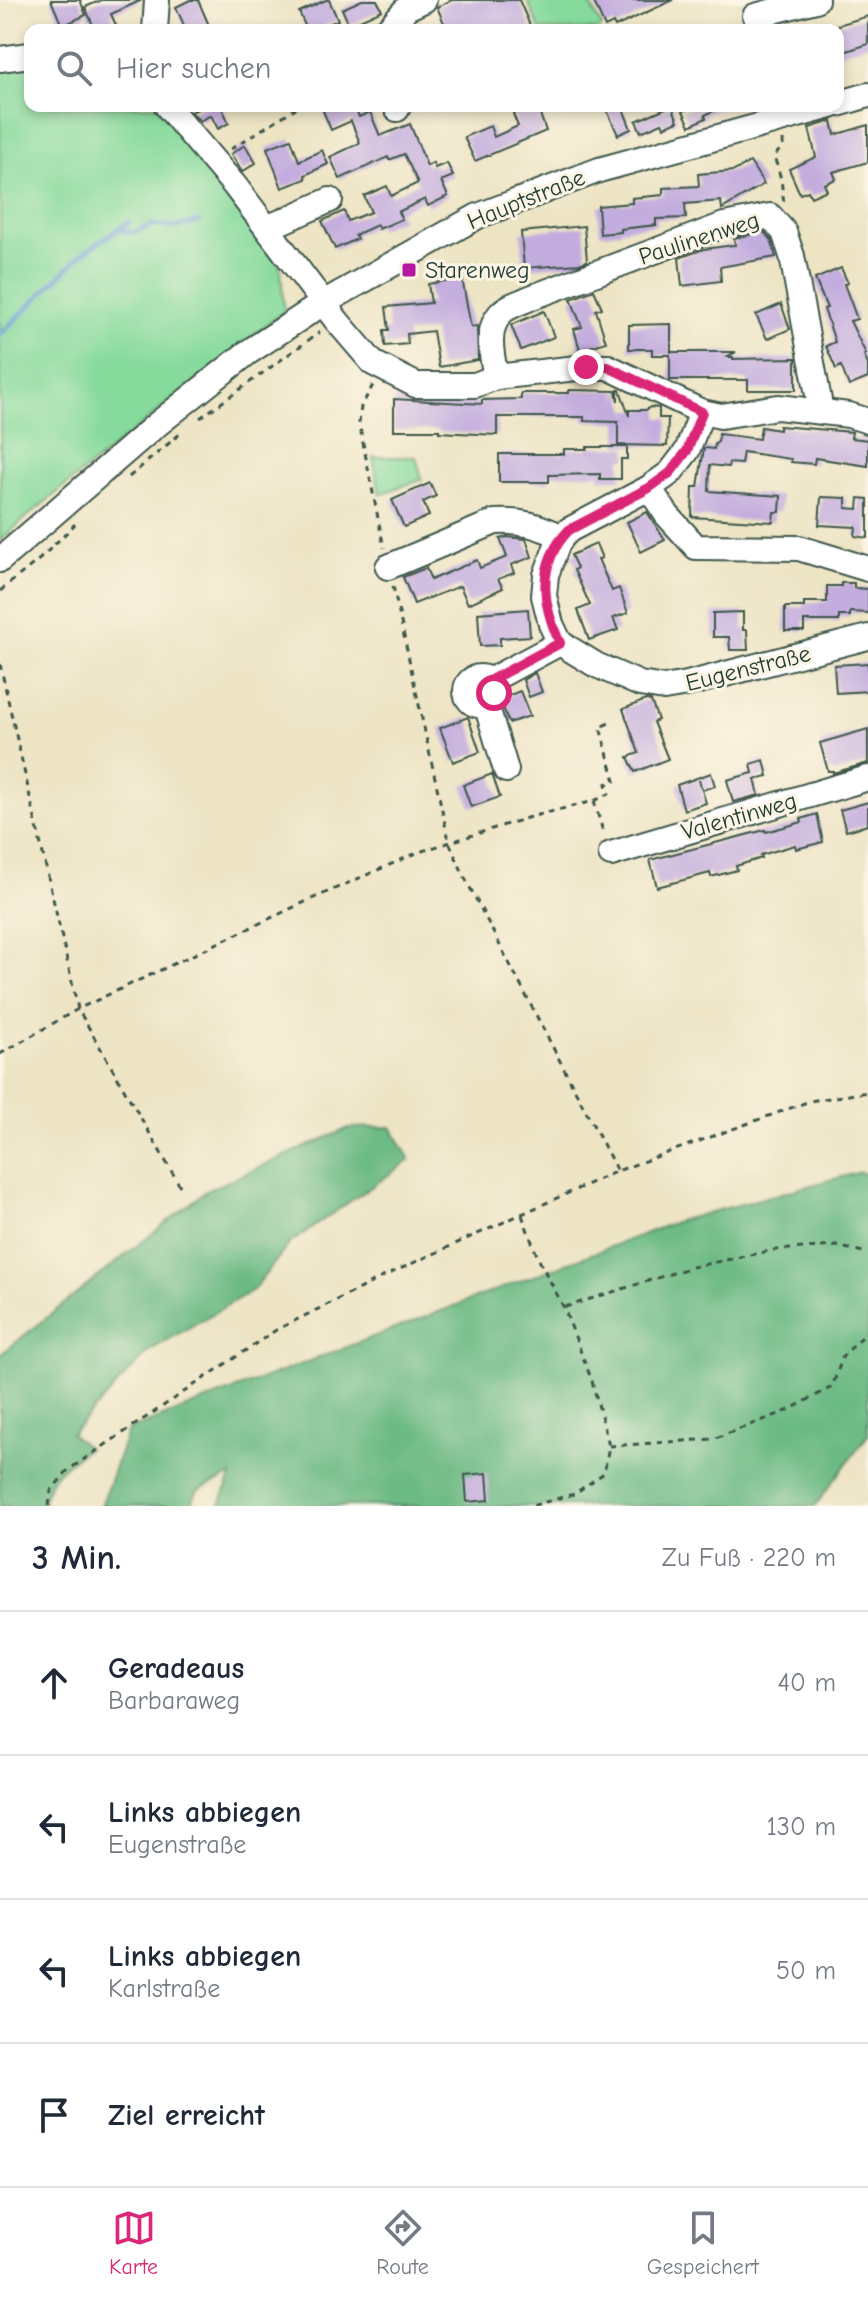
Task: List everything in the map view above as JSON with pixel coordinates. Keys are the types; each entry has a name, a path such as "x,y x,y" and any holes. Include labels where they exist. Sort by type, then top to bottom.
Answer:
{"street":[{"path":"155,24 157,0"},
{"path":"392,24 407,8 424,0"},
{"path":"755,15 816,0"},
{"path":"0,59 24,56"},
{"path":"844,102 868,95"},
{"path":"172,112 373,363 416,385 475,385 496,377 608,367 702,412 721,416 778,407 849,415 868,421"},
{"name":"Hauptstraße","path":"0,560 155,426 247,353 330,312 466,223 599,170 775,116 797,112"},
{"path":"267,228 330,200"},
{"name":"Paulinenweg","path":"496,377 491,331 501,312 530,298 724,225 770,216 784,232 792,256 821,411"},
{"path":"506,770 488,692 560,643 544,596 546,575 557,545 569,530 649,488 670,473 687,451 702,412"},
{"path":"649,488 667,515 696,547 799,548 868,569"},
{"path":"388,567 495,522 513,520 539,525 562,537"},
{"name":"Eugenstraße","path":"560,643 596,665 640,684 664,688 868,637"},
{"name":"Valentinweg","path":"611,854 868,778"}],"path":[{"path":"213,160 289,112"},
{"path":"770,216 785,206 774,156 783,147 775,116"},
{"path":"192,424 277,361 330,312"},
{"path":"381,367 361,407 359,423 449,842 617,1171"},
{"path":"124,481 180,434"},
{"path":"0,591 42,557 79,520"},
{"path":"0,664 78,1009 180,1186"},
{"path":"0,1054 78,1009 419,852 609,794 606,784 615,781 600,727 609,723"},
{"path":"600,756 607,754"},
{"path":"594,801 602,828"},
{"path":"49,1506 51,1491 68,1470 276,1330 391,1273 617,1171 810,1101 868,1092"},
{"path":"522,1215 538,1258 564,1308 592,1381 609,1446 604,1473 574,1494 531,1506"},
{"path":"564,1308 692,1267 774,1250 836,1246 868,1253"},
{"path":"609,1446 713,1439 787,1411 832,1387 843,1356 868,1331"}],"green space":[{"path":"527,0 588,0 600,24 537,24"},
{"path":"24,54 24,112 172,112 232,180 281,270 284,311 0,541 0,58"},
{"path":"373,457 416,457 422,479 380,494"},
{"path":"391,1127 410,1160 290,1243 253,1290 149,1351 71,1434 88,1448 58,1472 48,1487 42,1506 0,1506 0,1355 207,1190 349,1128"},
{"path":"860,1172 868,1175 868,1435 815,1506 219,1506 232,1475 198,1490 190,1506 101,1506 128,1430 678,1221"}],"building":[{"path":"51,0 80,0 86,15 61,24"},
{"path":"102,0 142,0 111,14 115,24 92,24 85,7"},
{"path":"190,0 198,0 208,24 183,24 176,7"},
{"path":"329,0 338,20 329,24 304,24 299,12"},
{"path":"362,0 377,0 382,10 349,24 342,9"},
{"path":"452,0 519,0 529,24 444,24 437,7"},
{"path":"593,0 673,0 621,24 604,24"},
{"path":"868,16 868,44 844,52 844,24 841,24"},
{"path":"191,112 224,112 229,123 218,129 211,115 200,121"},
{"path":"324,112 357,112 359,117 370,112 380,136 410,124 427,166 433,163 435,168 447,163 453,176 441,181 448,196 428,206 425,199 398,212 402,219 379,229 377,225 335,249 322,221 344,211 348,221 371,212 364,196 387,186 391,196 418,183 404,154 389,160 388,157 340,179 330,157 360,143 351,121 331,130"},
{"path":"539,112 546,131 475,161 464,137 490,126 494,137 518,126 513,114"},
{"path":"608,112 624,112 631,129 618,135"},
{"path":"656,112 674,112 678,121 664,127 662,123 641,132 636,121"},
{"path":"683,112 711,112 705,115 706,118 690,126"},
{"path":"832,121 835,135 868,125 868,162 833,172 836,179 824,184 827,190 811,197 808,191 800,194 789,169 816,157 809,128"},
{"path":"291,139 299,161 322,150 328,164 305,175 306,179 282,188 267,148"},
{"path":"245,145 256,163 242,172 231,154"},
{"path":"750,162 764,184 722,209 721,201 685,204 686,218 656,219 656,225 600,234 598,206 632,203 632,198 663,195 663,188 699,186 698,174 734,171"},
{"path":"584,226 587,261 524,268 521,232"},
{"path":"764,232 771,240 776,257 720,267 721,281 682,286 679,258 704,249 735,245 734,238"},
{"path":"841,268 857,319 850,321 868,365 868,378 849,386 841,366 836,369 826,346 835,342 824,309 827,308 815,279"},
{"path":"462,278 471,327 477,326 478,360 439,367 433,331 407,334 408,344 385,346 384,330 389,330 386,307 431,303 428,284"},
{"path":"594,290 602,308 596,310 606,342 580,350 574,329 582,327 571,299"},
{"path":"781,304 790,329 767,339 756,315"},
{"path":"544,311 554,337 521,350 511,325"},
{"path":"671,324 671,352 736,352 726,357 733,359 796,358 796,390 748,390 748,380 670,380 670,355 652,355 652,349 629,349 629,325"},
{"path":"569,390 616,391 618,401 620,390 629,416 629,410 659,408 659,418 668,418 667,446 618,445 618,422 584,421 584,417 497,417 497,435 394,430 394,399 482,404 482,400 521,399 521,393 569,393"},
{"path":"779,426 852,432 851,438 868,440 868,466 815,458 814,464 791,462 791,459 743,452 741,464 729,463 728,467 710,465 709,491 781,496 780,512 774,512 773,522 692,517 693,487 698,487 704,448 714,449 719,434 759,439 761,427 779,430"},
{"path":"627,447 627,459 621,459 621,479 600,479 600,474 549,475 549,482 499,482 499,454 564,454 564,449"},
{"path":"430,483 436,496 423,502 429,516 404,527 392,500"},
{"path":"821,497 846,498 846,508 858,509 859,498 868,499 868,538 855,536 856,527 819,525"},
{"path":"647,512 665,540 641,552 627,522"},
{"path":"500,539 526,539 532,557 511,565 514,573 498,579 503,588 468,604 460,586 414,604 403,577 426,568 431,580 477,560 480,568 507,557"},
{"path":"596,544 602,558 598,559 612,591 619,588 628,613 613,618 618,630 589,640 578,610 590,605 574,570 577,568 571,555"},
{"path":"841,583 854,583 854,588 868,589 868,613 850,612 850,616 839,616 839,621 804,621 804,631 785,631 785,607 804,607 804,602 827,602 827,586 841,586"},
{"path":"528,609 530,636 500,638 500,645 480,646 478,613"},
{"path":"743,612 748,650 730,650 729,637 713,637 713,613"},
{"path":"868,663 868,691 836,693 834,665"},
{"path":"535,673 542,692 529,697 523,680"},
{"path":"520,691 530,716 509,723 500,699"},
{"path":"651,701 658,720 653,722 668,759 635,772 628,757 639,753 623,709"},
{"path":"468,717 480,752 453,762 440,728"},
{"path":"868,729 868,763 833,773 828,771 820,743"},
{"path":"764,760 768,776 755,779 759,795 733,802 727,780 753,773 751,764"},
{"path":"711,773 715,786 702,790 706,803 684,810 677,785"},
{"path":"492,774 500,797 471,807 463,785"},
{"path":"868,802 868,825 846,831 840,810"},
{"path":"817,814 823,842 796,849 795,845 761,855 762,858 736,866 737,870 711,877 710,873 657,887 650,860 766,832 802,822 801,819"},
{"path":"487,1473 489,1500 467,1502 465,1475"}],"waterway":[{"path":"0,335 82,254 129,222"},
{"path":"118,229 133,233 152,225 176,227 199,222"}],"place":[{"name":"Starenweg","path":"409,270"}],"route":[{"path":"494,693 489,681 560,643 544,596 546,575 562,537 569,530 649,488 670,473 687,451 702,412 608,367 586,367"}]}
